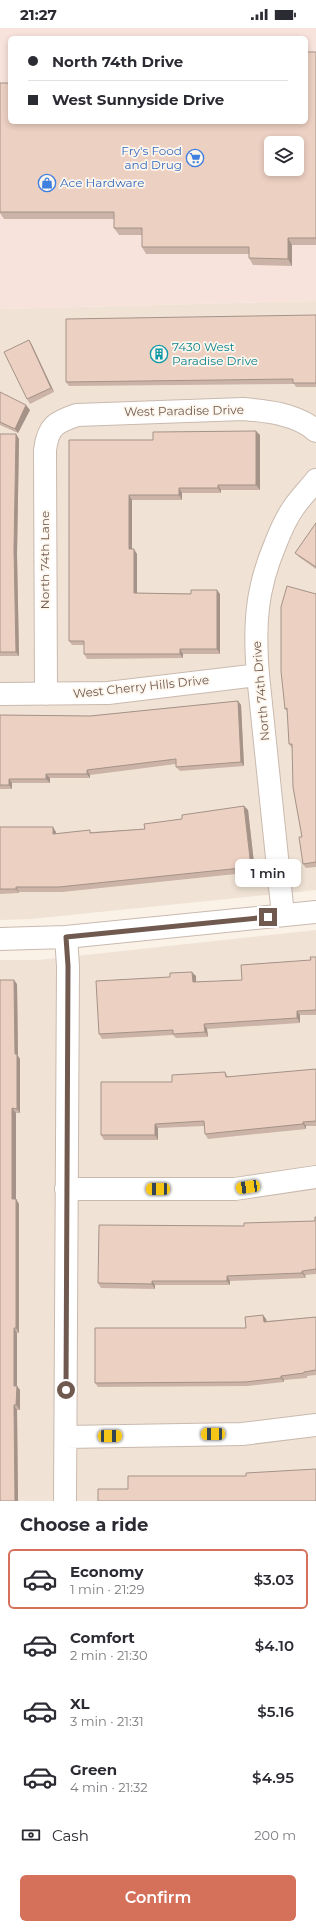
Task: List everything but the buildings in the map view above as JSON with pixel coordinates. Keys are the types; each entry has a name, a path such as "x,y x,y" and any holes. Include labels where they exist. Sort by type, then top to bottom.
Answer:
{"street":[{"name":"West Paradise Drive","path":"52,428 61,420 78,415 243,409 264,410 285,415 310,426 316,431"},
{"name":"North 74th Lane","path":"46,694 44,450 46,439 52,428"},
{"name":"North 74th Drive","path":"283,915 255,641 260,589 266,567 279,535 294,507 316,480"},
{"name":"West Cherry Hills Drive","path":"0,694 108,693 258,675"},
{"path":"0,938 66,937 316,912"},
{"path":"65,1501 68,966 66,937"},
{"path":"66,1189 235,1189 316,1177"},
{"path":"66,1437 242,1434 316,1425"}],"shaded area":[{"path":"0,28 316,28 316,301 0,309"},
{"path":"316,301 316,890 31,919 0,920 0,309"},
{"path":"316,930 316,1501 0,1501 0,960 39,960"}],"place":[{"name":"Fry's Food and Drug","path":"195,158"},
{"name":"Ace Hardware","path":"47,183"},
{"name":"7430 West Paradise Drive","path":"159,354"}],"route":[{"path":"66,1390 68,966 66,937 268,917"}]}
